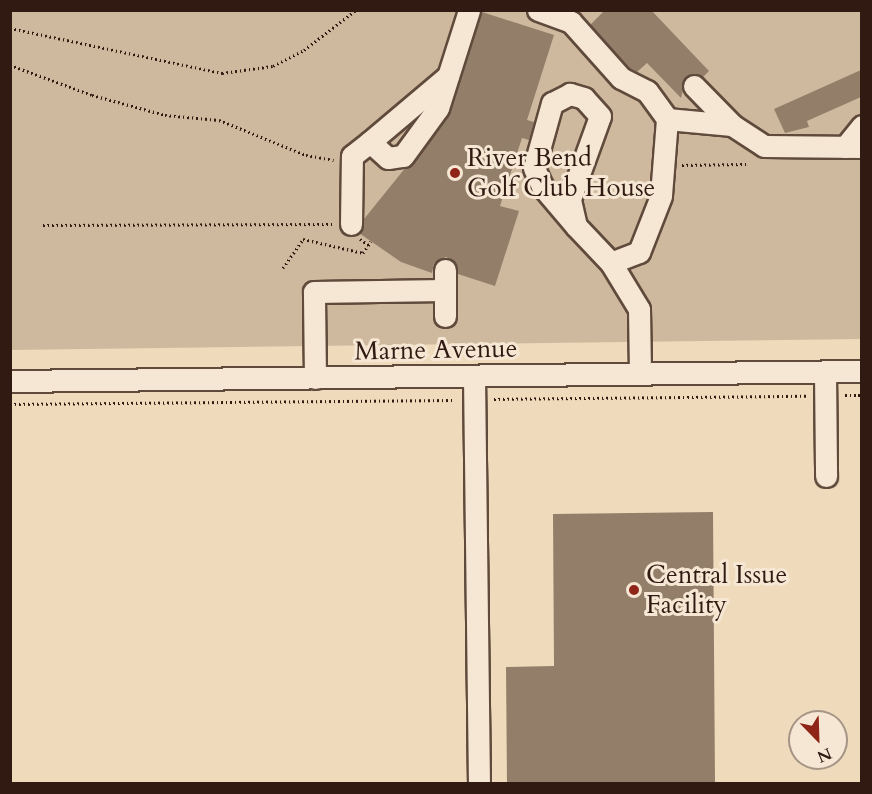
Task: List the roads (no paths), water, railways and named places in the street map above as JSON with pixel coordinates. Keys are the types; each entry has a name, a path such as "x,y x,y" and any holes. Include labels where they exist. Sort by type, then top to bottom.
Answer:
{"street":[{"path":"370,142 388,158 403,156 438,108 469,10"},
{"path":"538,10 577,16 621,78 647,91 667,119 661,196 639,252 611,263"},
{"path":"351,224 352,156 448,76"},
{"path":"694,86 732,125 764,146 853,147 861,126"},
{"path":"576,226 570,199 600,116 584,98 570,94 552,103 534,168 542,186 576,226 611,263 639,309 640,374"},
{"path":"667,119 732,125"},
{"path":"315,378 314,292 445,280 445,316"},
{"name":"Marne Avenue","path":"10,381 861,371"},
{"path":"825,372 826,476"},
{"path":"474,376 479,783"}],"place":[{"name":"River Bend Golf Club House","path":"455,173"},
{"name":"Central Issue Facility","path":"634,590"}]}
